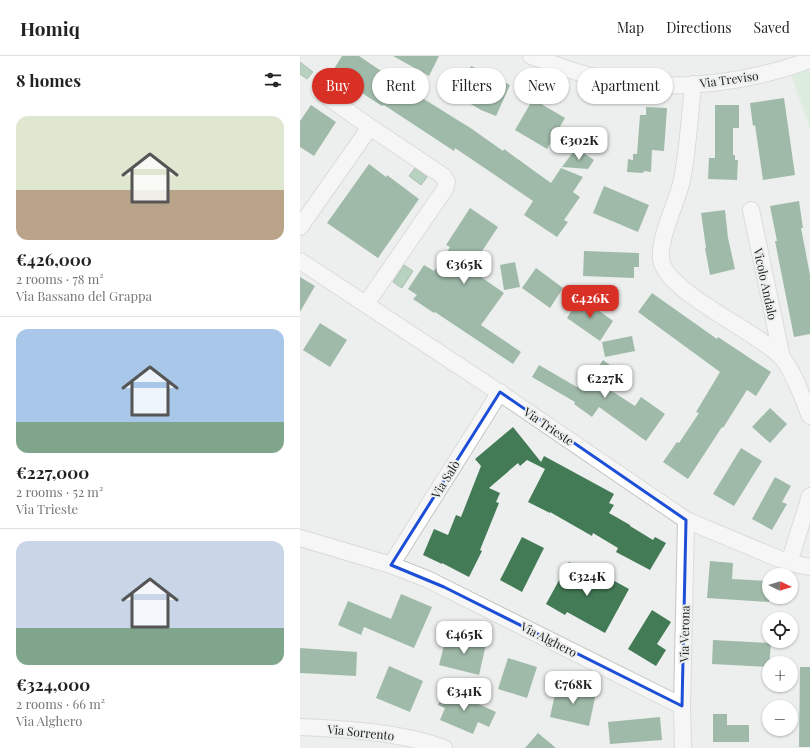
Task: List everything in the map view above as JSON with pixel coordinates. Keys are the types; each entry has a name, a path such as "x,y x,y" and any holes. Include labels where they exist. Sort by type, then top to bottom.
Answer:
{"street":[{"name":"Via Treviso","path":"531,56 579,73 615,81 656,85 693,84 732,80 759,75 810,60"},
{"path":"693,84 683,175 676,202 663,239 661,253 662,263 670,277 685,291 762,341 782,358 810,416"},
{"path":"337,104 443,176 447,182 445,189 366,304"},
{"path":"300,227 370,127"},
{"name":"Vicolo Andalo","path":"751,210 782,358"},
{"name":"Via Trieste","path":"300,260 500,392 686,520 788,563 810,567"},
{"name":"Via Salò","path":"391,565 500,392"},
{"path":"788,563 810,496"},
{"name":"Via Verona","path":"683,748 682,706 686,520"},
{"name":"Via Alghero","path":"300,538 391,565 444,587 682,706"},
{"name":"Via Sorrento","path":"300,727 408,738 444,748"}],"highlighted area":[{"path":"500,392 686,520 682,706 444,587 391,565"}],"shaded area":[{"path":"300,62 312,71 307,79 300,74"},
{"path":"810,64 810,129 790,71"},
{"path":"415,168 427,177 421,185 409,176"},
{"path":"404,265 413,271 402,288 393,282"}],"building":[{"path":"342,56 359,56 377,68 372,68 372,100 364,94 364,68 334,68"},
{"path":"393,56 439,56 429,76 429,68 415,68"},
{"path":"506,83 510,85 506,94"},
{"path":"784,98 795,175 763,180 755,125 753,126 750,103"},
{"path":"429,102 472,129 503,151 504,149 551,183 561,168 583,177 573,192 580,197 564,220 568,222 557,237 524,215 533,201 455,148 454,151 384,105 382,106 379,104 429,104"},
{"path":"471,104 501,104 496,116"},
{"path":"530,104 541,104 565,118 547,149 515,130"},
{"path":"311,105 336,122 314,156 300,147 300,121"},
{"path":"715,105 739,105 739,128 733,128 733,155 735,155 735,160 738,160 737,180 708,179 709,158 715,158"},
{"path":"646,107 667,108 664,151 652,150 651,172 627,172 628,159 633,160 633,154 637,154 640,115 646,115"},
{"path":"576,148 594,160 588,169 562,167"},
{"path":"369,164 386,177 387,175 419,199 378,258 327,223"},
{"path":"604,186 649,205 638,232 593,213"},
{"path":"799,201 803,228 801,228 810,275 810,334 794,337 775,241 777,241 770,206"},
{"path":"470,208 498,227 469,271 471,270 504,293 481,325 521,352 513,364 413,299 417,295 408,289 424,265 434,271 450,247 446,245"},
{"path":"725,210 728,238 735,269 710,275 701,213"},
{"path":"584,251 639,253 639,267 634,267 634,278 583,276"},
{"path":"515,262 520,287 504,290 500,265"},
{"path":"536,268 563,288 550,308 522,288"},
{"path":"300,277 315,286 300,312"},
{"path":"652,293 717,339 718,337 771,372 756,396 747,390 688,479 663,462 677,442 679,443 699,413 696,412 720,372 638,312"},
{"path":"579,296 613,321 600,341 567,318 579,299"},
{"path":"320,323 347,340 330,367 303,350"},
{"path":"632,336 635,351 605,357 602,342"},
{"path":"603,360 621,373 610,390 635,406 641,397 665,414 646,441 599,407 592,417 574,404 575,402 532,377 539,365 582,390 591,375 592,376"},
{"path":"770,408 787,424 770,443 752,427"},
{"path":"513,427 541,462 544,456 614,494 609,503 614,505 609,513 653,540 655,537 666,543 650,570 616,552 618,548 593,533 592,536 550,512 528,502 545,469 527,460 520,466 518,463 489,488 500,493 496,502 499,503 480,550 482,551 469,577 423,555 434,529 448,535 456,515 461,517 481,466 475,459"},
{"path":"741,448 762,461 734,506 713,494"},
{"path":"775,477 791,486 782,502 787,504 772,530 752,519"},
{"path":"522,537 544,548 522,592 500,580"},
{"path":"710,561 733,563 732,579 762,581 762,602 707,598"},
{"path":"569,562 606,583 609,578 629,589 605,633 567,612 565,615 546,604"},
{"path":"401,594 432,607 414,648 364,627 361,635 338,625 348,601 391,619"},
{"path":"652,610 671,622 657,644 666,650 656,666 628,649"},
{"path":"467,635 487,640 479,675 439,665 446,638 466,643"},
{"path":"713,640 762,643 762,648 771,648 770,656 762,656 762,667 712,664"},
{"path":"300,648 357,652 356,676 300,673"},
{"path":"508,658 537,667 527,698 498,689"},
{"path":"389,666 423,681 410,712 376,698"},
{"path":"800,667 810,667 810,747 799,747"},
{"path":"557,685 596,693 589,726 550,717"},
{"path":"445,689 496,712 489,727 478,722 473,734 440,720 445,708 438,705"},
{"path":"713,714 727,714 727,725 749,725 749,742 713,742"},
{"path":"660,717 662,740 610,744 608,722"},
{"path":"538,733 556,748 525,748"}]}
